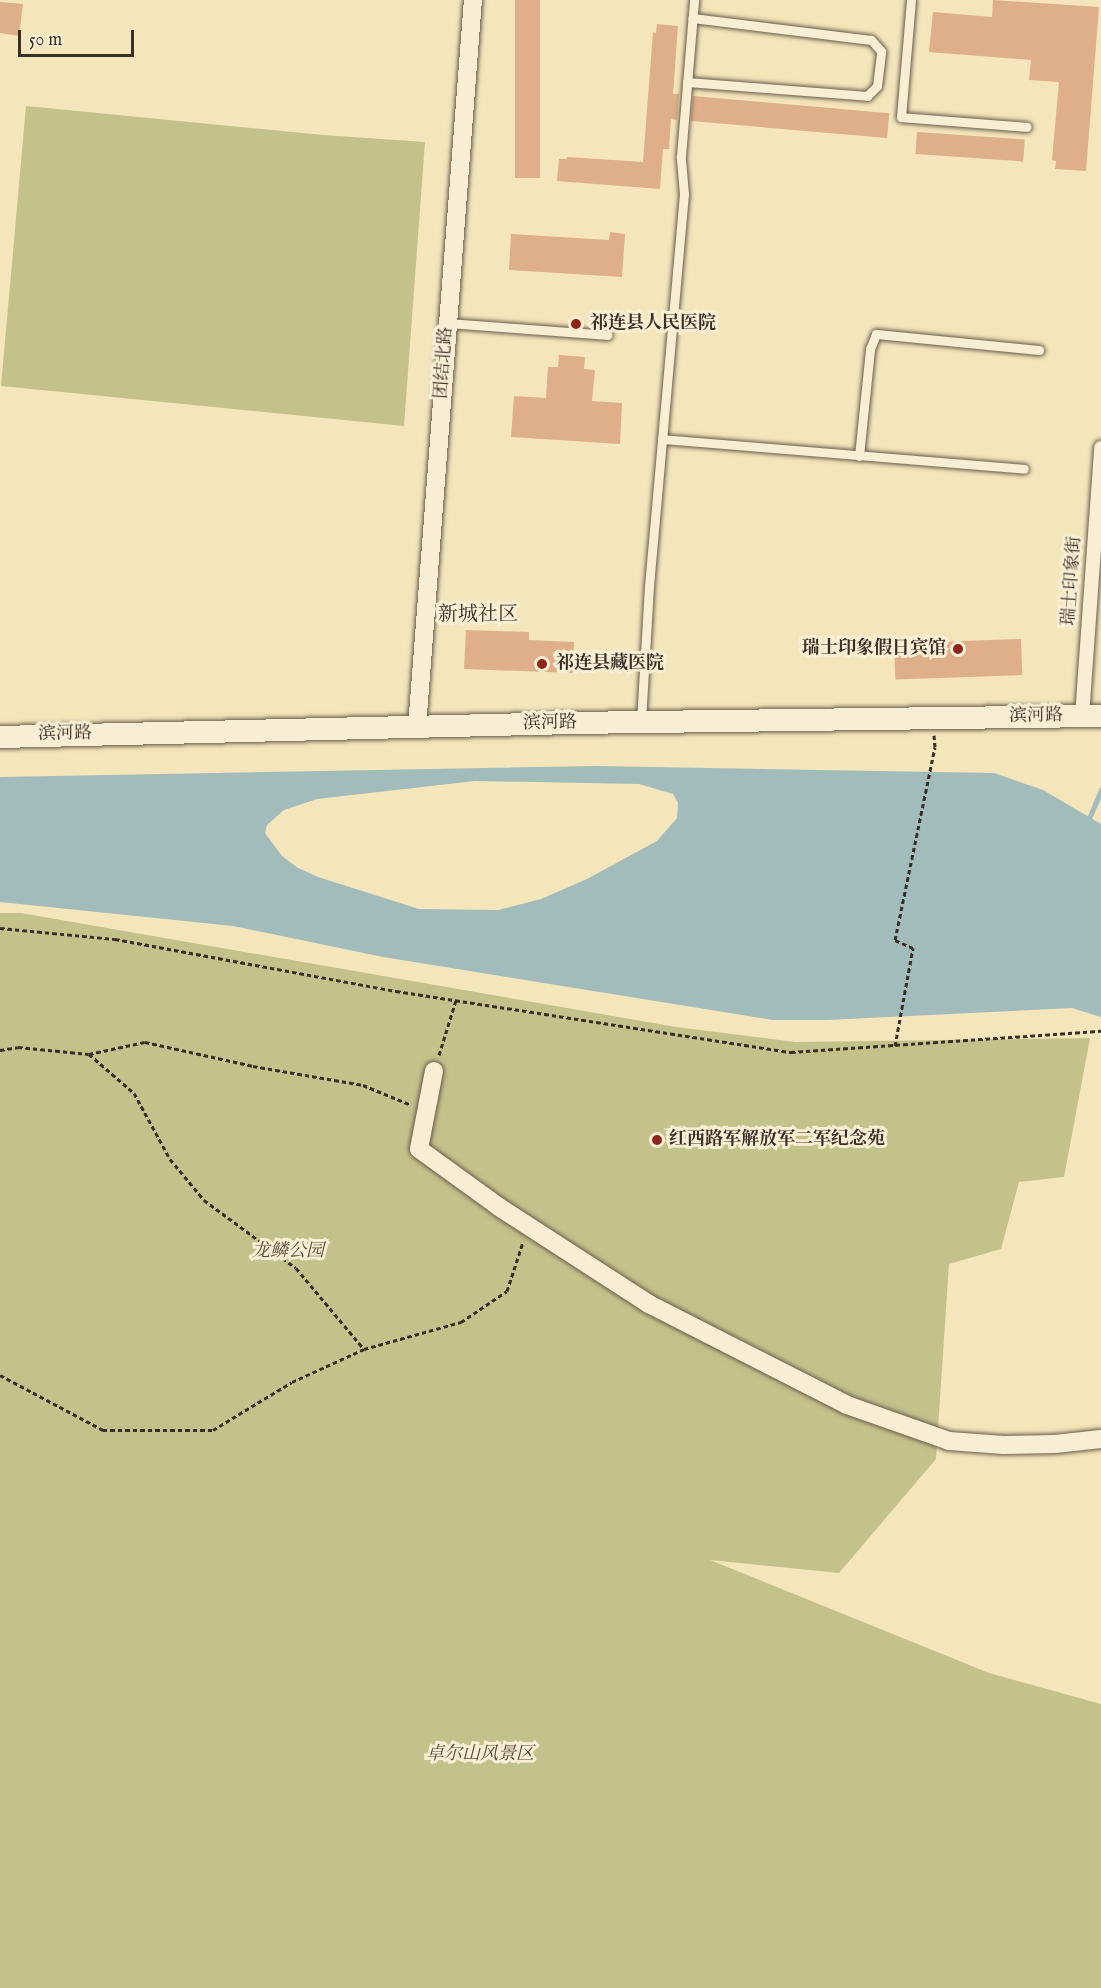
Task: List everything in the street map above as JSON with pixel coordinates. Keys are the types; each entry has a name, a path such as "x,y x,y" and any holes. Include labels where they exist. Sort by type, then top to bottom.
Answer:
{"street":[{"name":"团结北路","path":"417,727 473,0"},
{"name":"瑞士印象街","path":"1091,716 1101,448"},
{"name":"滨河路","path":"0,737 641,722 1091,716"},
{"path":"434,1071 419,1149 528,1226 650,1304 848,1405 949,1441 1004,1445 1055,1444 1101,1439"}],"lane":[{"path":"641,722 649,586 684,194 681,156 694,0"},
{"path":"911,0 902,117 1027,127"},
{"path":"687,82 867,96 877,86 881,51 872,40 692,18"},
{"path":"448,323 608,335"},
{"path":"859,456 870,349 876,334 1039,350"},
{"path":"662,439 1024,469"}],"path":[{"path":"895,1046 913,948 895,940 935,747"},
{"path":"0,928 114,939 456,1000 791,1052 1101,1031"},
{"path":"434,1071 456,1000"},
{"path":"0,1050 18,1047 89,1054 145,1042 253,1066 363,1084 426,1111"},
{"path":"89,1054 134,1093 170,1159 204,1200 296,1268 364,1349"},
{"path":"0,1375 103,1430 213,1430 292,1382 364,1349 461,1322 507,1291 528,1226"}],"green space":[{"path":"26,106 324,135 425,142 404,426 1,386"},
{"path":"0,913 21,913 676,1027 795,1042 1090,1038 1064,1177 1019,1182 1001,1249 949,1264 936,1459 839,1573 710,1560 989,1673 1101,1704 1101,1988 0,1988"}],"water":[{"path":"596,766 994,773 1043,790 1101,824 1101,1017 1072,1008 827,1020 773,1020 383,957 233,926 0,902 0,777","holes":["475,781 639,784 673,794 678,803 677,818 657,841 587,879 541,899 498,910 419,909 318,877 298,868 282,856 265,833 267,825 284,810 317,799"]}],"building":[{"path":"515,0 540,0 540,178 515,178"},
{"path":"993,0 1099,7 1086,171 1055,169 1056,161 1052,160 1059,82 1029,80 1031,60 929,52 933,12 992,17"},
{"path":"0,2 23,4 19,36 0,33"},
{"path":"657,24 678,26 673,94 679,94 677,120 671,119 669,149 663,149 660,189 557,181 559,159 567,159 567,157 643,162 653,32 656,33"},
{"path":"693,96 889,113 887,138 691,121"},
{"path":"917,132 1025,140 1023,161 915,154"},
{"path":"610,232 625,234 622,277 509,270 511,234 609,240"},
{"path":"559,355 585,357 584,369 595,370 592,401 622,403 620,444 511,437 514,396 546,398 548,367 558,367"},
{"path":"466,630 529,632 529,640 574,642 573,673 464,669"},
{"path":"1021,639 1022,675 895,679 894,643"}],"waterway":[{"path":"1088,821 1101,790"}],"place":[{"name":"祁连县人民医院","path":"576,324"},
{"name":"瑞士印象假日宾馆","path":"958,649"},
{"name":"祁连县藏医院","path":"542,664"},
{"name":"红西路军解放军二军纪念苑","path":"657,1140"}],"district":[{"name":"新城社区","path":"478,614"}],"park label":[{"name":"龙鳞公园","path":"288,1252"},
{"name":"卓尔山风景区","path":"480,1755"}]}
